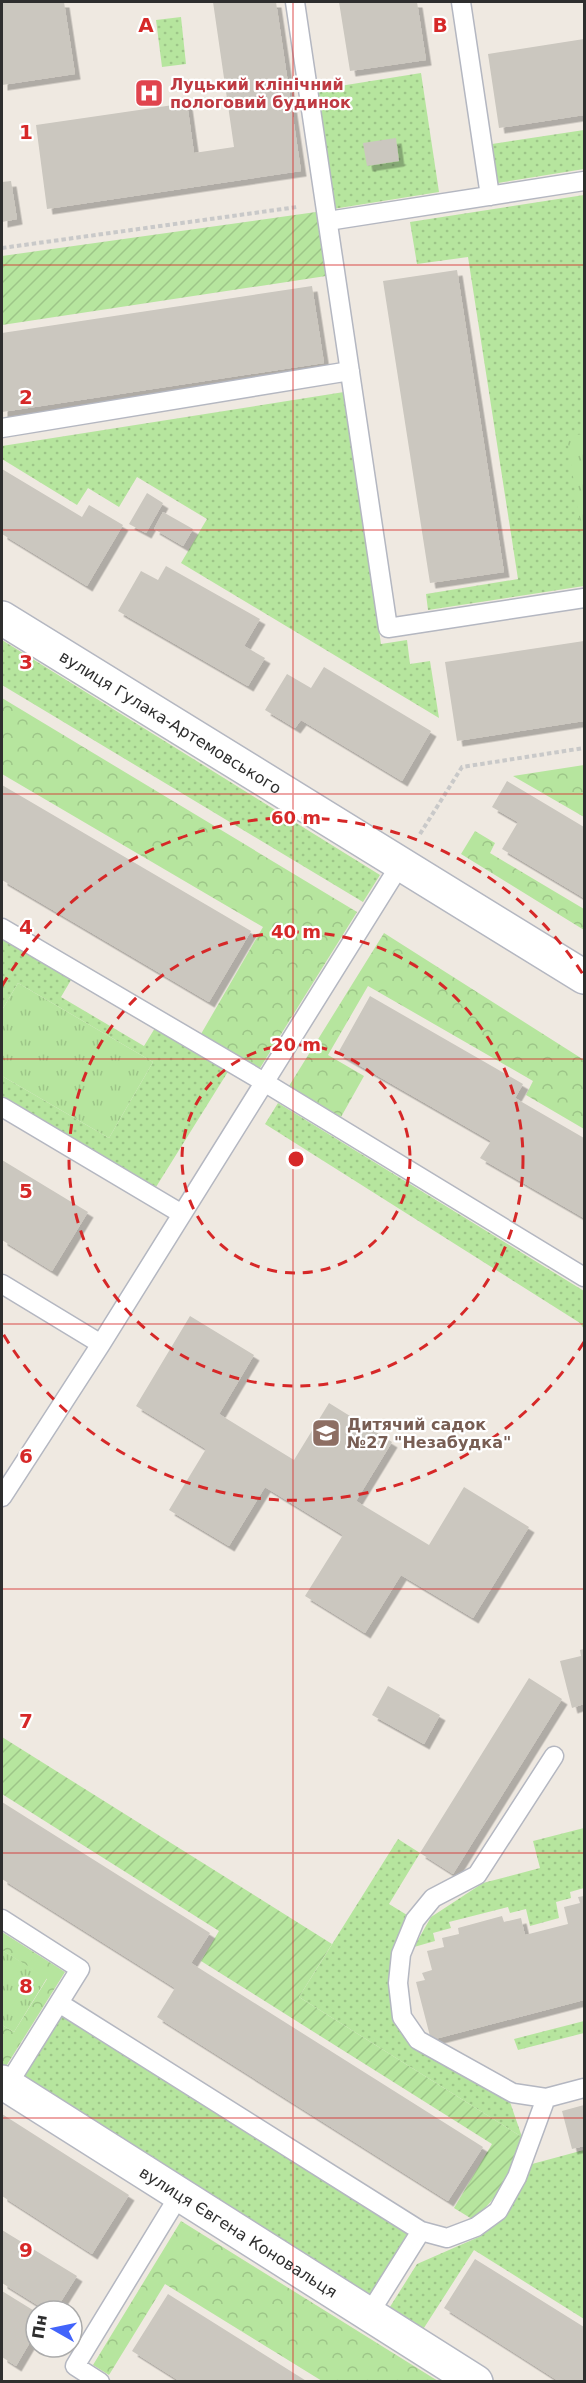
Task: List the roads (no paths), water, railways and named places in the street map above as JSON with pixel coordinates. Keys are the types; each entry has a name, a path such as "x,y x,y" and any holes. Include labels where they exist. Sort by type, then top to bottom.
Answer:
{"street":[{"name":"вулиця Гулака-Артемовського","path":"2,618 585,977"},
{"name":"вулиця Євгена Коновальця","path":"4,2084 476,2382"}],"lane":[{"path":"295,2 388,628 585,598"},
{"path":"461,2 490,196"},
{"path":"326,212 490,196 585,181"},
{"path":"2,428 350,371"},
{"path":"2,1497 400,865"},
{"path":"2,928 264,1082 585,1277"},
{"path":"2,1107 182,1214"},
{"path":"2,1284 100,1344"},
{"path":"554,1756 477,1875 433,1898 415,1920 401,1954 398,1983 402,2017 418,2040 513,2093 546,2098 585,2088"},
{"path":"2,1919 80,1969 4,2084"},
{"path":"59,2003 421,2231 447,2238 476,2227 498,2211 517,2177 546,2098"},
{"path":"100,2382 75,2366 180,2194"},
{"path":"369,2314 421,2231"}],"place":[{"name":"Луцький клінічний пологовий будинок","path":"149,93"},
{"name":"Дитячий садок №27 \"Незабудка\"","path":"326,1433"}]}
